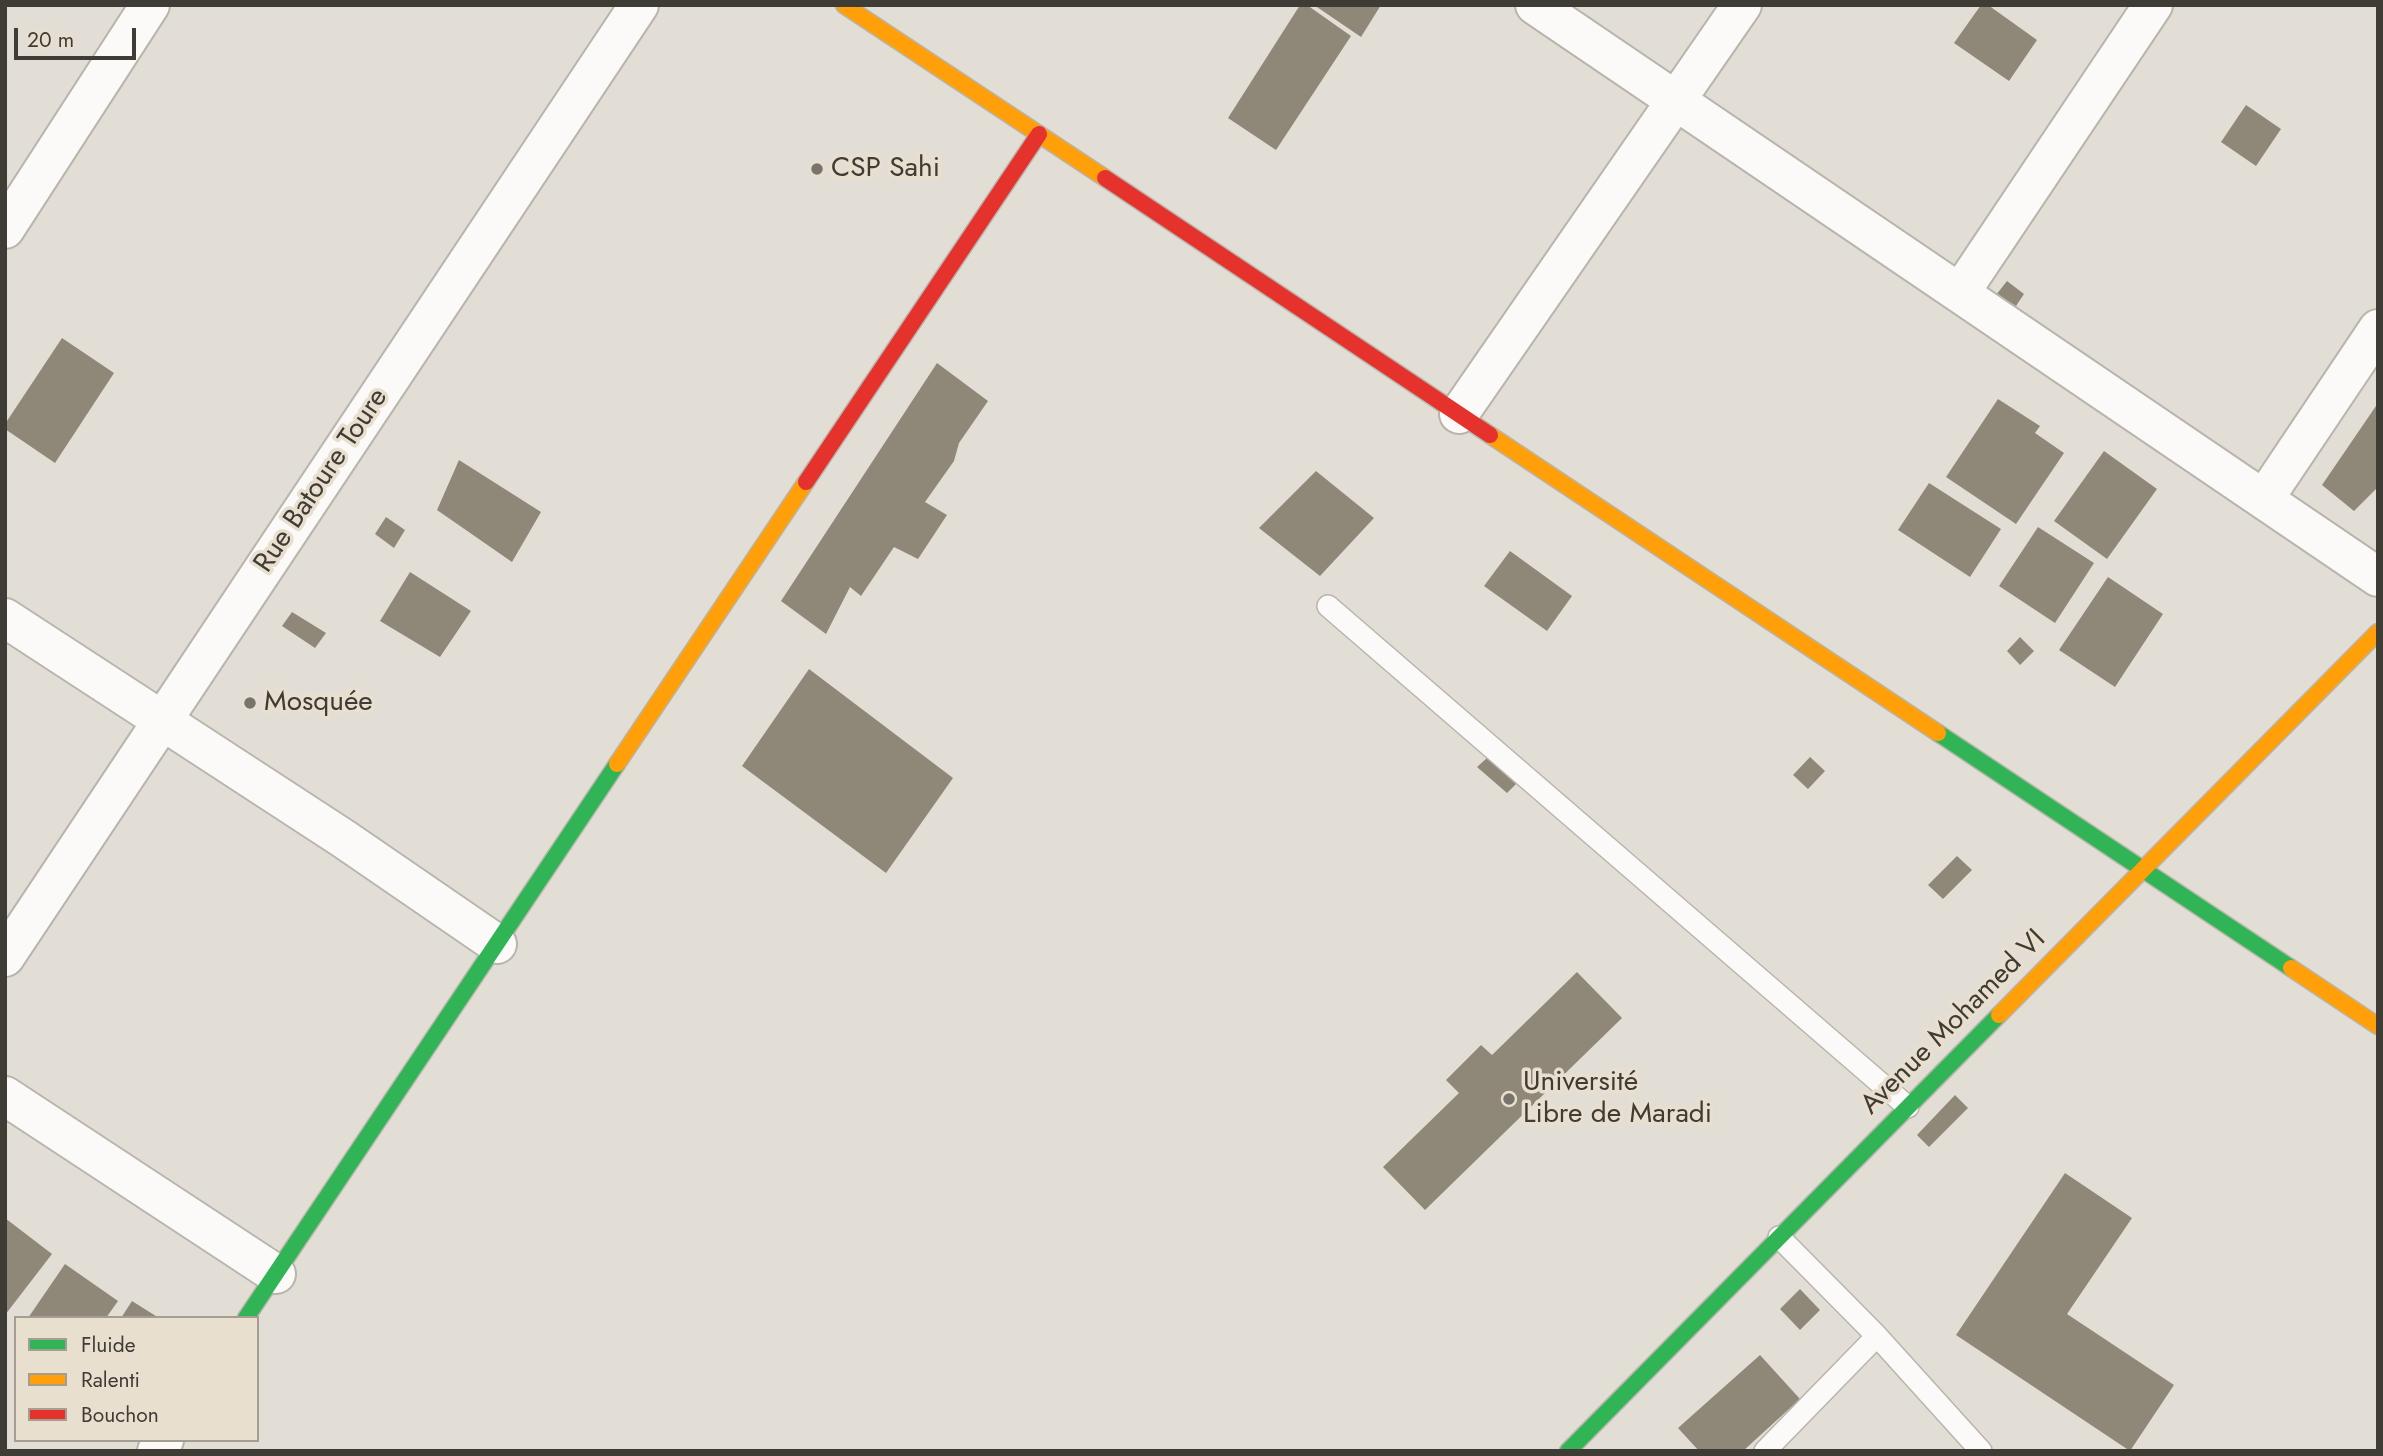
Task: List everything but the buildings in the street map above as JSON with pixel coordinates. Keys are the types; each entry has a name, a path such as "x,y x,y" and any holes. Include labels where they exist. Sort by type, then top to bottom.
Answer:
{"street":[{"path":"5,229 150,5"},
{"name":"Rue Batoure Toure","path":"5,957 639,5"},
{"path":"844,5 2378,1026"},
{"path":"1535,5 2378,577"},
{"path":"1459,414 1742,5"},
{"path":"1959,293 2153,5"},
{"path":"247,1316 1039,134"},
{"path":"2264,499 2378,329"},
{"path":"5,618 344,839 497,943"},
{"name":"Avenue Mohamed VI","path":"1568,1451 2378,632"},
{"path":"5,1096 276,1274"}],"lane":[{"path":"1328,606 1908,1107"},
{"path":"1779,1237 1877,1336 1981,1451"},
{"path":"1765,1451 1877,1336"}],"traffic: fast":[{"path":"1938,733 2291,968"},
{"path":"247,1316 617,764"},
{"path":"1568,1451 1999,1015"}],"traffic: slow":[{"path":"844,5 1105,178"},
{"path":"1490,435 1938,733"},
{"path":"617,764 806,482"},
{"path":"1999,1015 2378,632"},
{"path":"2291,968 2378,1026"}],"traffic: jam":[{"path":"806,482 1039,134"},
{"path":"1105,178 1490,435"}],"place":[{"name":"CSP Sahi","path":"817,169"},
{"name":"Mosquée","path":"250,703"},
{"name":"Université Libre de Maradi","path":"1509,1099"}]}
